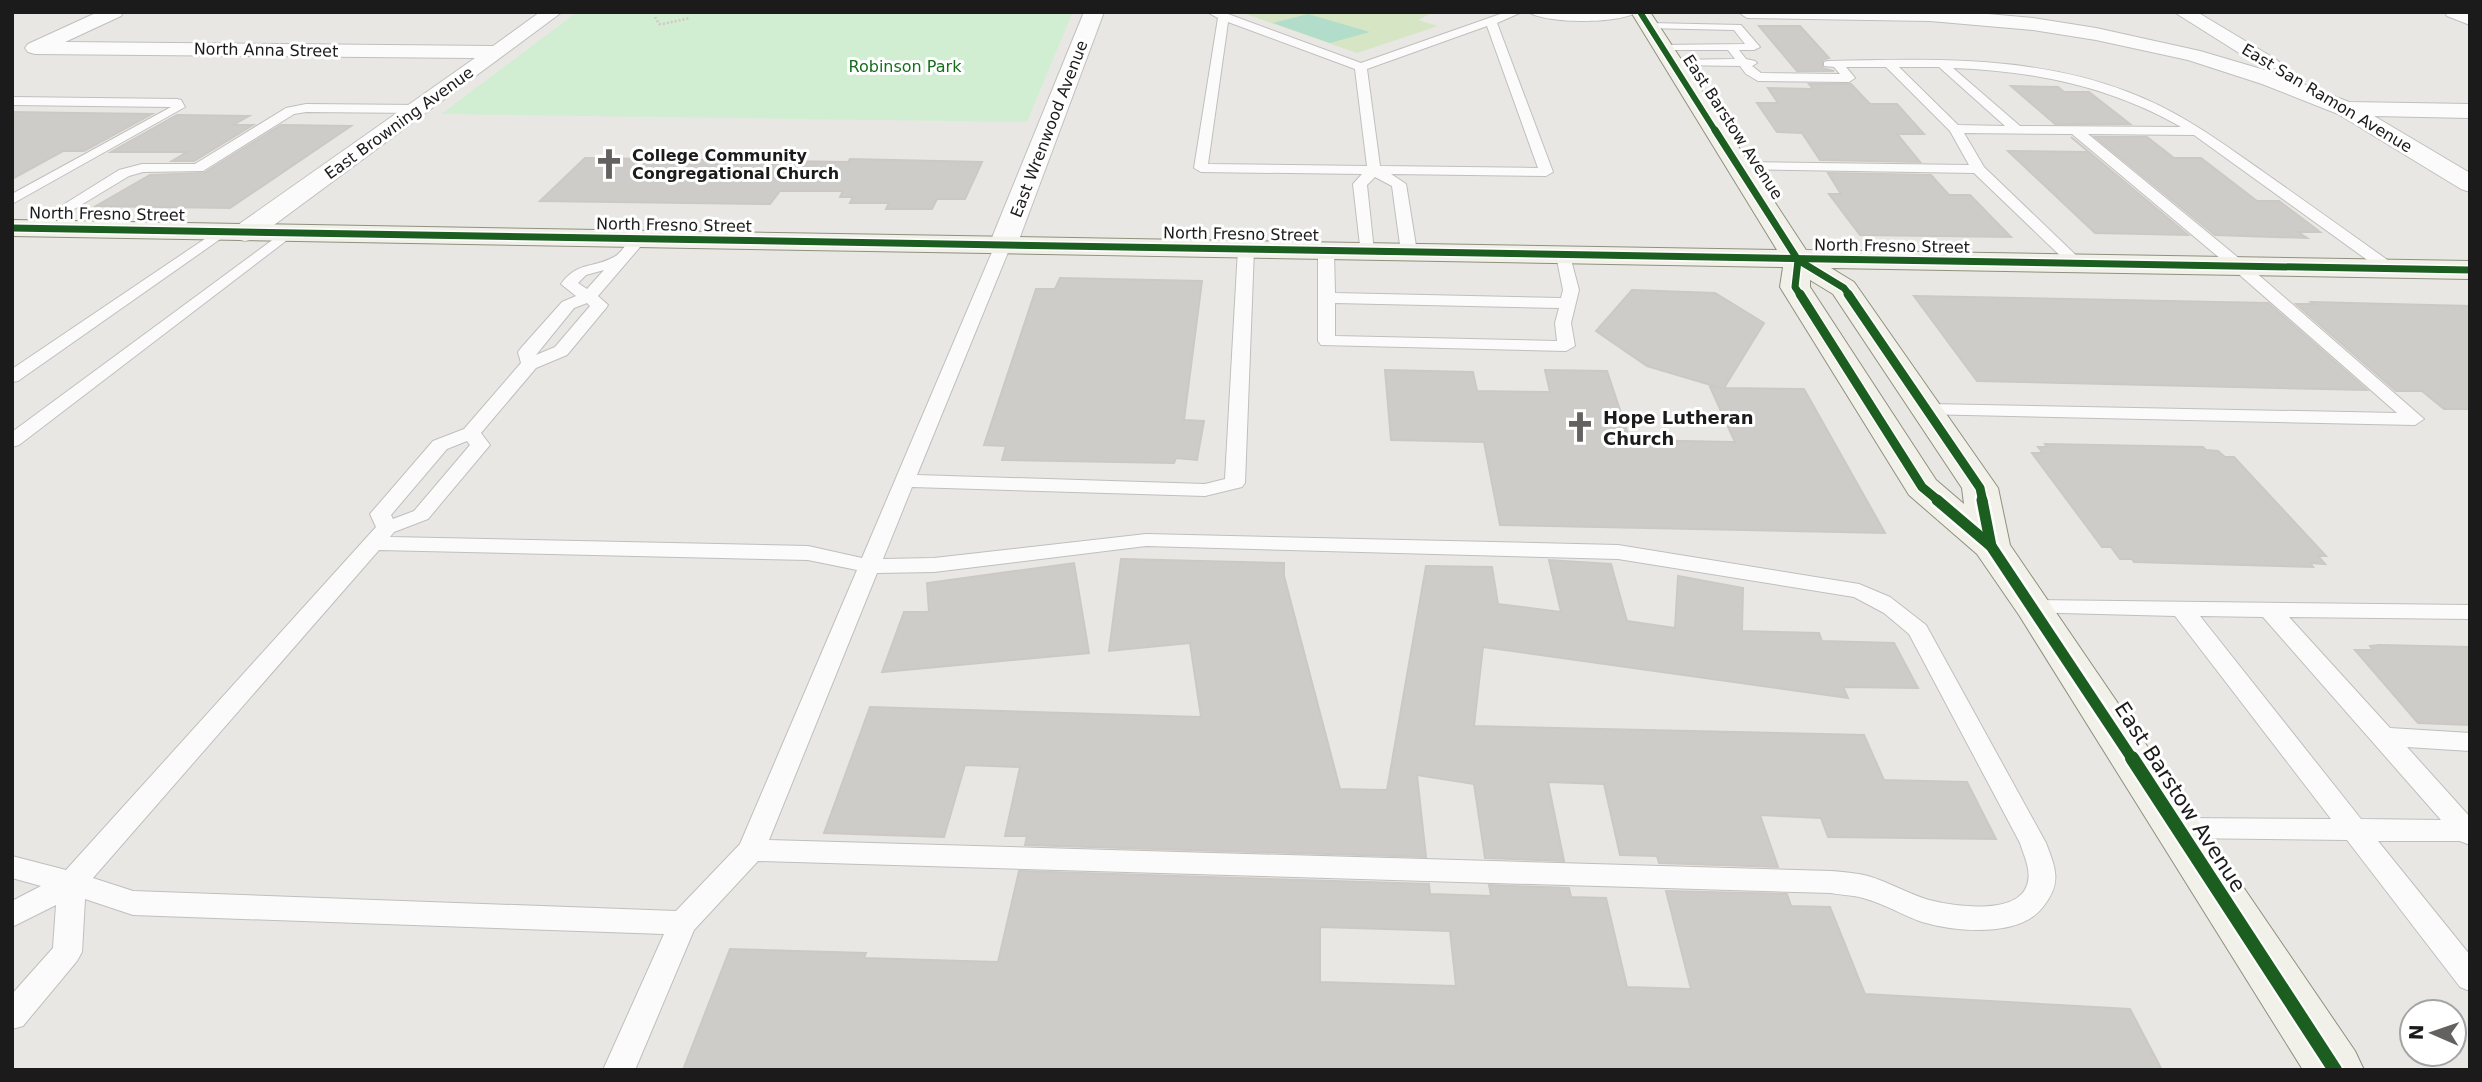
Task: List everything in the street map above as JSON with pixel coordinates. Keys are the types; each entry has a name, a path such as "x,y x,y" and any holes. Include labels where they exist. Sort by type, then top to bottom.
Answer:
{"main road":[{"name":"East Barstow Avenue","path":"1645,19 1741,166 1798,260 1844,288 1980,488 1991,546"},
{"name":"North Fresno Street","path":"23,228 233,232 629,250 1003,245 2470,270"},
{"name":"East Barstow Avenue","path":"1798,260 1795,287 1922,486 1991,546 2034,607 2335,1070"}],"street":[{"path":"12,58 114,12"},
{"name":"East Browning Avenue","path":"233,232 419,109 553,12"},
{"name":"East Wrenwood Avenue","path":"1003,245 1094,12"},
{"path":"1747,12 1928,13 2064,29 2193,55 2270,79 2346,109 2470,111"},
{"name":"East San Ramon Avenue","path":"2183,12 2469,183"},
{"path":"2454,12 2470,19"},
{"path":"2193,55 2239,45"},
{"name":"North Anna Street","path":"35,48 497,52"}],"lane":[{"path":"1491,21 1546,172 1201,167 1218,14 1361,67 1491,21 1517,12"},
{"path":"1534,12 1545,16 1592,16 1632,12"},
{"path":"1645,19 1737,27 1754,47 1731,47 1668,55"},
{"path":"1731,47 1742,63 1758,77 1849,78 1837,64"},
{"path":"1668,55 1742,63 1771,63"},
{"path":"1889,63 1955,129 1978,169 2077,264"},
{"path":"1811,64 1942,64 2019,69 2076,79 2131,95 2168,112 2197,131 2390,269"},
{"path":"1942,64 2016,129"},
{"path":"1361,67 1374,170"},
{"path":"12,101 177,103 179,107 12,200"},
{"path":"23,228 124,173 142,168 198,168 290,111 306,108 419,109"},
{"path":"1955,129 2197,131"},
{"path":"1928,410 2415,419 2240,267 2075,130"},
{"path":"1741,166 1978,169"},
{"path":"1366,251 1360,184 1374,170"},
{"path":"1374,170 1399,184 1409,252"},
{"path":"12,377 233,232"},
{"path":"12,441 286,234"},
{"path":"620,1070 683,923 751,850 1003,245"},
{"path":"906,481 1205,490 1235,483 1246,249"},
{"path":"381,535 380,514 440,445 471,433 530,364 561,351 600,305 569,284 580,272 629,250"},
{"path":"530,364 527,352 568,305 589,297 629,250"},
{"path":"1326,251 1327,341 1566,346 1563,323 1571,290 1564,255"},
{"path":"1327,298 1568,303"},
{"path":"12,915 72,883 381,535 421,515 480,445 471,433"},
{"path":"381,535 808,553 869,566 934,565 1146,540 1618,552 1859,589 1904,614 1918,630 2033,843 2042,868 2041,889 2025,909 2009,916 1975,918 1926,911 1866,887 1831,882 751,850"},
{"path":"2034,607 2470,612"},
{"path":"2181,608 2470,978"},
{"path":"2268,608 2468,833"},
{"path":"2383,737 2470,742"},
{"path":"2177,828 2468,833"},
{"path":"12,867 133,903 683,923"},
{"path":"12,1016 67,952 72,883"}],"path":[{"path":"655,17 659,24 664,25 678,24 690,18"}],"green space":[{"name":"Robinson Park","path":"577,12 1072,14 1027,122 441,114"},
{"path":"1240,12 1433,12 1418,20 1438,26 1357,53"},
{"path":"1308,14 1370,32 1330,43 1273,23"}],"building":[{"path":"1759,26 1800,26 1829,58 1822,60 1822,68 1834,71 1797,71"},
{"path":"1809,84 1851,84 1870,104 1897,104 1924,134 1897,134 1920,162 1820,160 1802,133 1777,132 1757,103 1778,103 1768,88 1813,89"},
{"path":"2011,86 2058,87 2064,92 2089,92 2130,124 2055,124"},
{"path":"12,112 152,114 84,151 63,151 12,179"},
{"path":"177,115 249,116 233,125 253,125 194,161 172,161 187,152 111,152"},
{"path":"281,125 351,126 230,208 96,206 150,175 204,173"},
{"path":"2095,137 2147,137 2174,158 2201,158 2257,201 2279,201 2320,232 2298,232 2307,238 2215,235"},
{"path":"2008,151 2089,152 2188,235 2095,233"},
{"path":"585,158 982,162 965,199 937,199 932,209 886,209 889,203 850,203 853,197 840,197 843,191 780,191 770,204 540,201"},
{"path":"1828,173 1931,175 1949,195 1970,195 2011,237 1860,235 1829,194 1841,194"},
{"path":"1060,278 1202,281 1184,420 1204,421 1197,460 1176,458 1174,463 1002,460 1006,446 984,445 1036,289 1055,289"},
{"path":"1632,290 1715,293 1764,323 1724,388 1804,389 1885,533 1500,525 1484,442 1391,440 1385,370 1473,372 1477,391 1550,392 1545,370 1607,371 1630,440 1735,442 1710,387 1721,388 1647,366 1596,331"},
{"path":"1914,296 2268,303 2367,390 1977,381"},
{"path":"2311,302 2470,306 2470,409 2444,409 2422,391 2396,391 2296,304 2314,304"},
{"path":"2045,444 2203,447 2206,450 2218,451 2225,457 2234,457 2326,556 2318,556 2325,564 2310,563 2313,567 2134,562 2132,559 2120,559 2111,547 2102,547 2032,453 2043,453 2038,447 2047,447"},
{"path":"1121,559 1284,563 1284,576 1340,789 1387,790 1426,566 1492,567 1498,604 1561,612 1549,560 1611,564 1627,621 1675,628 1678,576 1743,588 1742,631 1819,633 1822,641 1894,643 1918,688 1843,687 1848,698 1483,647 1474,726 1864,735 1884,780 1967,782 1996,839 1828,837 1821,818 1760,815 1778,867 1659,863 1657,856 1620,855 1604,784 1548,782 1564,861 1485,858 1474,784 1417,775 1426,857 1025,845 1027,836 1005,836 1020,767 965,765 944,837 824,833 870,707 1201,717 1190,643 1109,651"},
{"path":"1074,563 1089,653 882,672 904,612 929,612 927,583"},
{"path":"2370,646 2470,647 2470,725 2418,723 2355,650 2373,650"},
{"path":"1019,871 1429,884 1430,894 1491,896 1489,885 1569,888 1571,897 1606,898 1627,987 1691,989 1666,891 1787,894 1791,906 1830,907 1865,994 2130,1009 2162,1070 683,1070 730,949 866,953 864,958 998,962","holes":["1320,927 1450,931 1456,986 1320,982"]}],"cycle path":[{"path":"1640,12 1798,260 1844,288 1959,456 1980,488 1991,546"},
{"path":"12,228 2470,270"},
{"path":"1798,260 1795,287 1922,487 1991,546 2034,607 2335,1070"}],"place":[{"name":"College Community Congregational Church","path":"609,164"},
{"name":"Hope Lutheran Church","path":"1580,427"}]}
